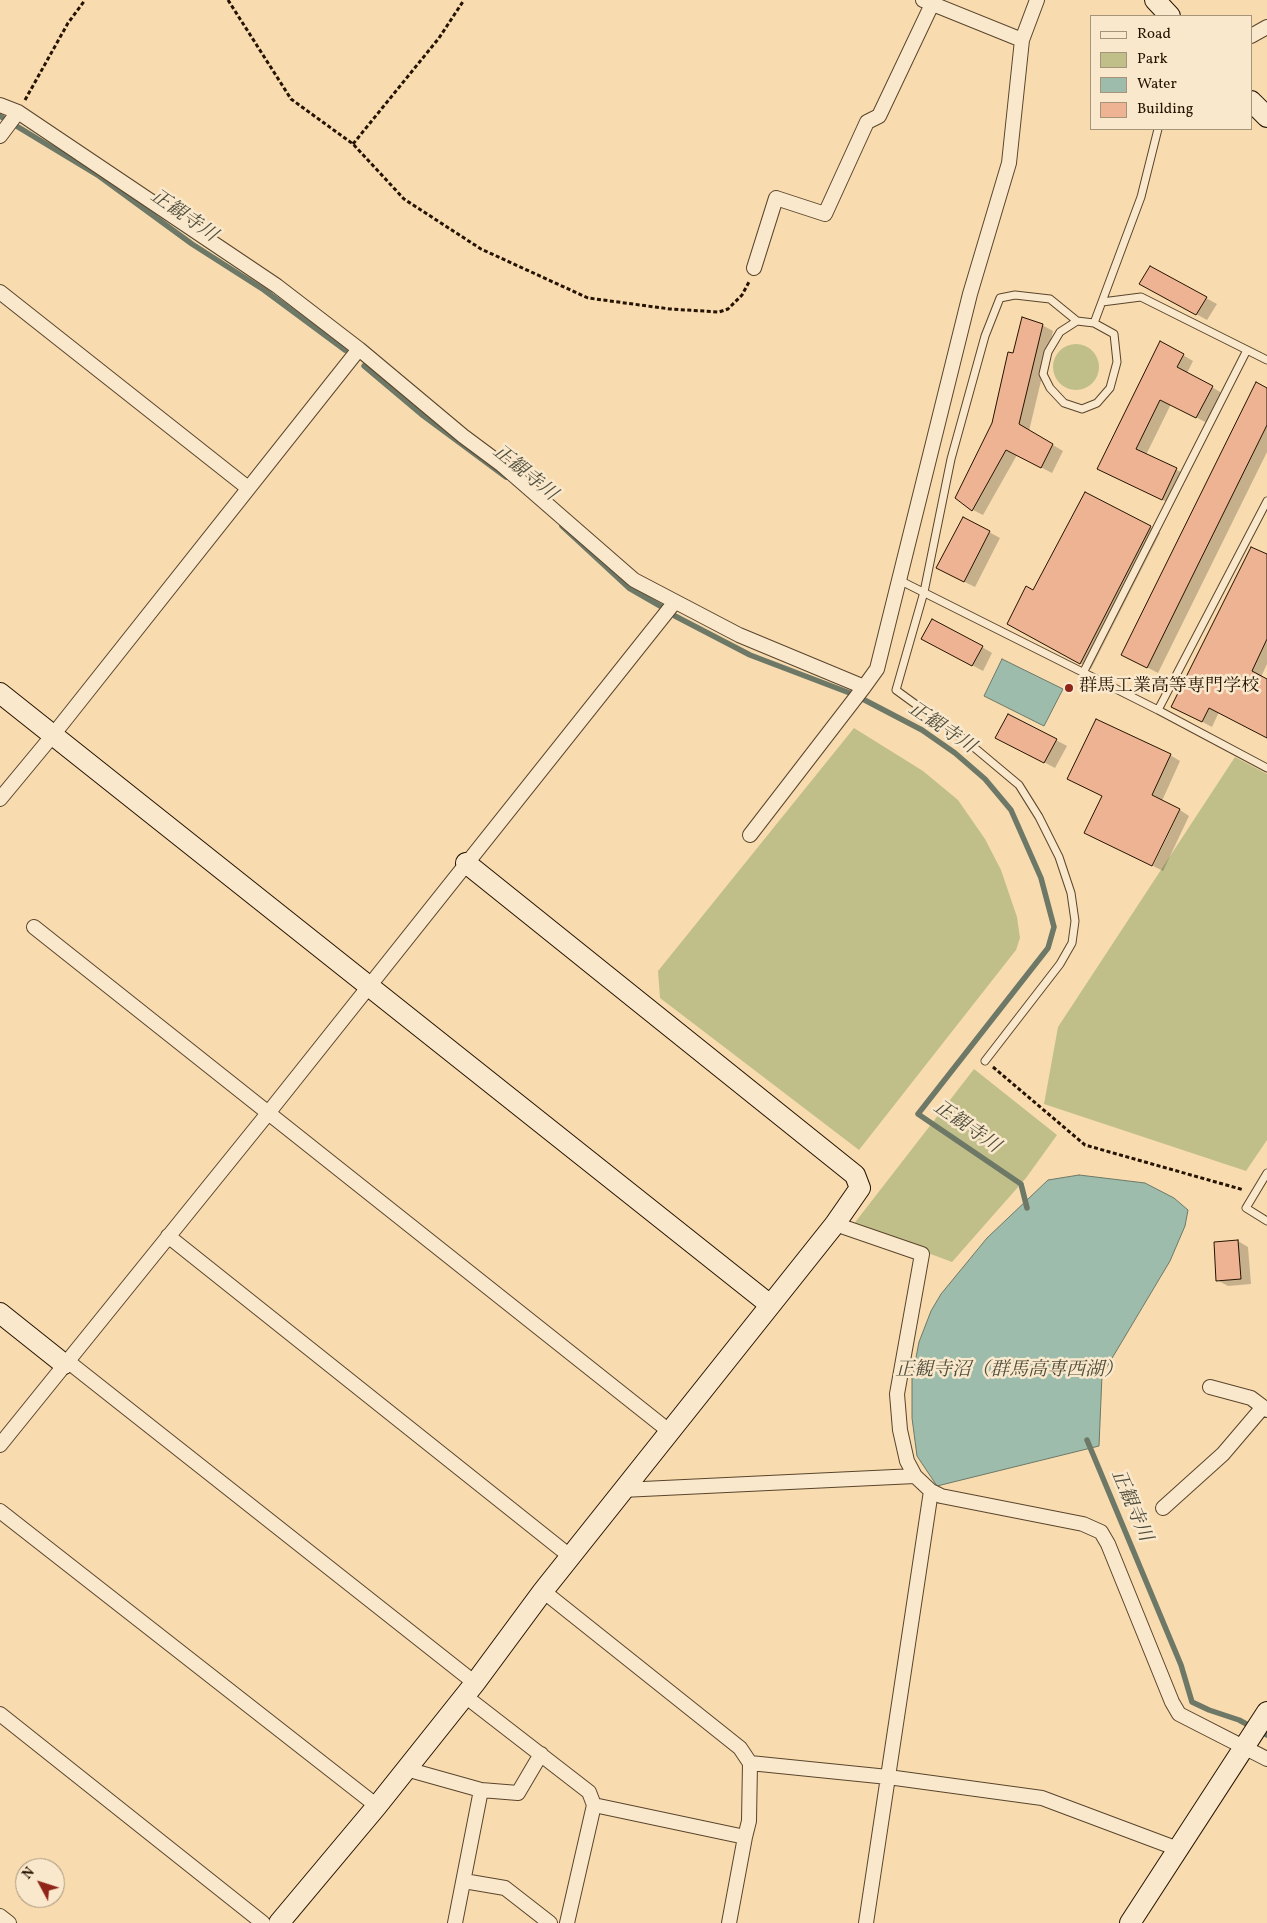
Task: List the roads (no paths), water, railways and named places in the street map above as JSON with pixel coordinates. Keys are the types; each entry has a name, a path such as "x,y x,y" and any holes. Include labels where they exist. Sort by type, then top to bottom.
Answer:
{"street":[{"path":"750,835 877,669 970,294 1008,163 1022,40 1037,0"},
{"path":"1156,0 1169,15"},
{"path":"754,268 776,198 825,214 867,122 879,116 930,1 1022,40"},
{"path":"1252,35 1267,27"},
{"path":"1252,102 1267,117"},
{"path":"0,105 18,112 277,286 359,349 462,436 527,486 634,580 674,603 739,635 864,687"},
{"path":"0,136 18,112"},
{"path":"0,292 248,488"},
{"path":"0,799 53,735 359,349"},
{"path":"0,1445 65,1362 269,1112 674,603"},
{"path":"0,693 769,1304"},
{"path":"279,1923 378,1806 470,1690 543,1591 571,1558 622,1490 769,1304 835,1224 860,1188 856,1175 466,863"},
{"path":"34,927 669,1431"},
{"path":"835,1224 922,1254 896,1394 905,1453 915,1476 931,1491 941,1496 1083,1524 1101,1532 1108,1544 1172,1702 1179,1714 1267,1759"},
{"path":"168,1236 571,1558"},
{"path":"0,1313 65,1362 470,1690 541,1754 589,1792 594,1805 567,1923"},
{"path":"1163,1508 1223,1454 1265,1409 1251,1398 1210,1387"},
{"path":"622,1490 915,1476"},
{"path":"866,1923 931,1491"},
{"path":"0,1511 378,1806"},
{"path":"543,1591 740,1748 750,1763 749,1821 729,1923"},
{"path":"1130,1923 1267,1712"},
{"path":"0,1714 263,1923"},
{"path":"406,1769 480,1790 518,1793 541,1754"},
{"path":"750,1763 888,1777 1042,1798 1178,1849"},
{"path":"455,1923 480,1790"},
{"path":"594,1805 745,1837"},
{"path":"464,1881 505,1888 550,1923"}],"lane":[{"path":"1094,323 1141,196 1158,130"},
{"path":"985,1061 1060,964 1072,943 1075,921 1071,894 1059,857 1039,817 1019,785 970,744 896,690 924,592 951,459 985,336 1000,298 1015,295 1050,299 1077,321 1094,323 1114,334 1117,362 1110,388 1097,403 1082,409 1064,403 1050,388 1043,374 1048,352 1060,332 1077,321"},
{"path":"1102,302 1142,297 1267,360"},
{"path":"1083,673 1247,350"},
{"path":"1158,710 1267,501"},
{"path":"898,580 1158,710 1267,768"},
{"path":"1267,1173 1264,1186 1255,1194 1246,1208 1267,1221"}],"water":[{"path":"1002,659 1063,689 1044,726 984,696"},
{"name":"正観寺沼（群馬高専西湖）","path":"1079,1175 1145,1183 1174,1198 1188,1210 1185,1226 1170,1261 1102,1375 1099,1446 937,1486 917,1456 912,1418 912,1378 919,1342 931,1311 941,1294 987,1238 1048,1180"}],"waterway":[{"name":"正観寺川","path":"0,116 99,176 192,244 264,290 345,350"},
{"name":"正観寺川","path":"364,366 421,414 506,477"},
{"name":"正観寺川","path":"562,526 629,588 662,607"},
{"name":"正観寺川","path":"675,616 750,655 855,695 922,730 955,753 985,779 1011,810 1041,878 1054,927 1048,948 918,1114 1021,1184 1027,1208"},
{"name":"正観寺川","path":"1087,1440 1181,1665 1192,1702 1239,1720 1267,1735"}],"place":[{"name":"群馬工業高等専門学校","path":"1069,688"}]}
